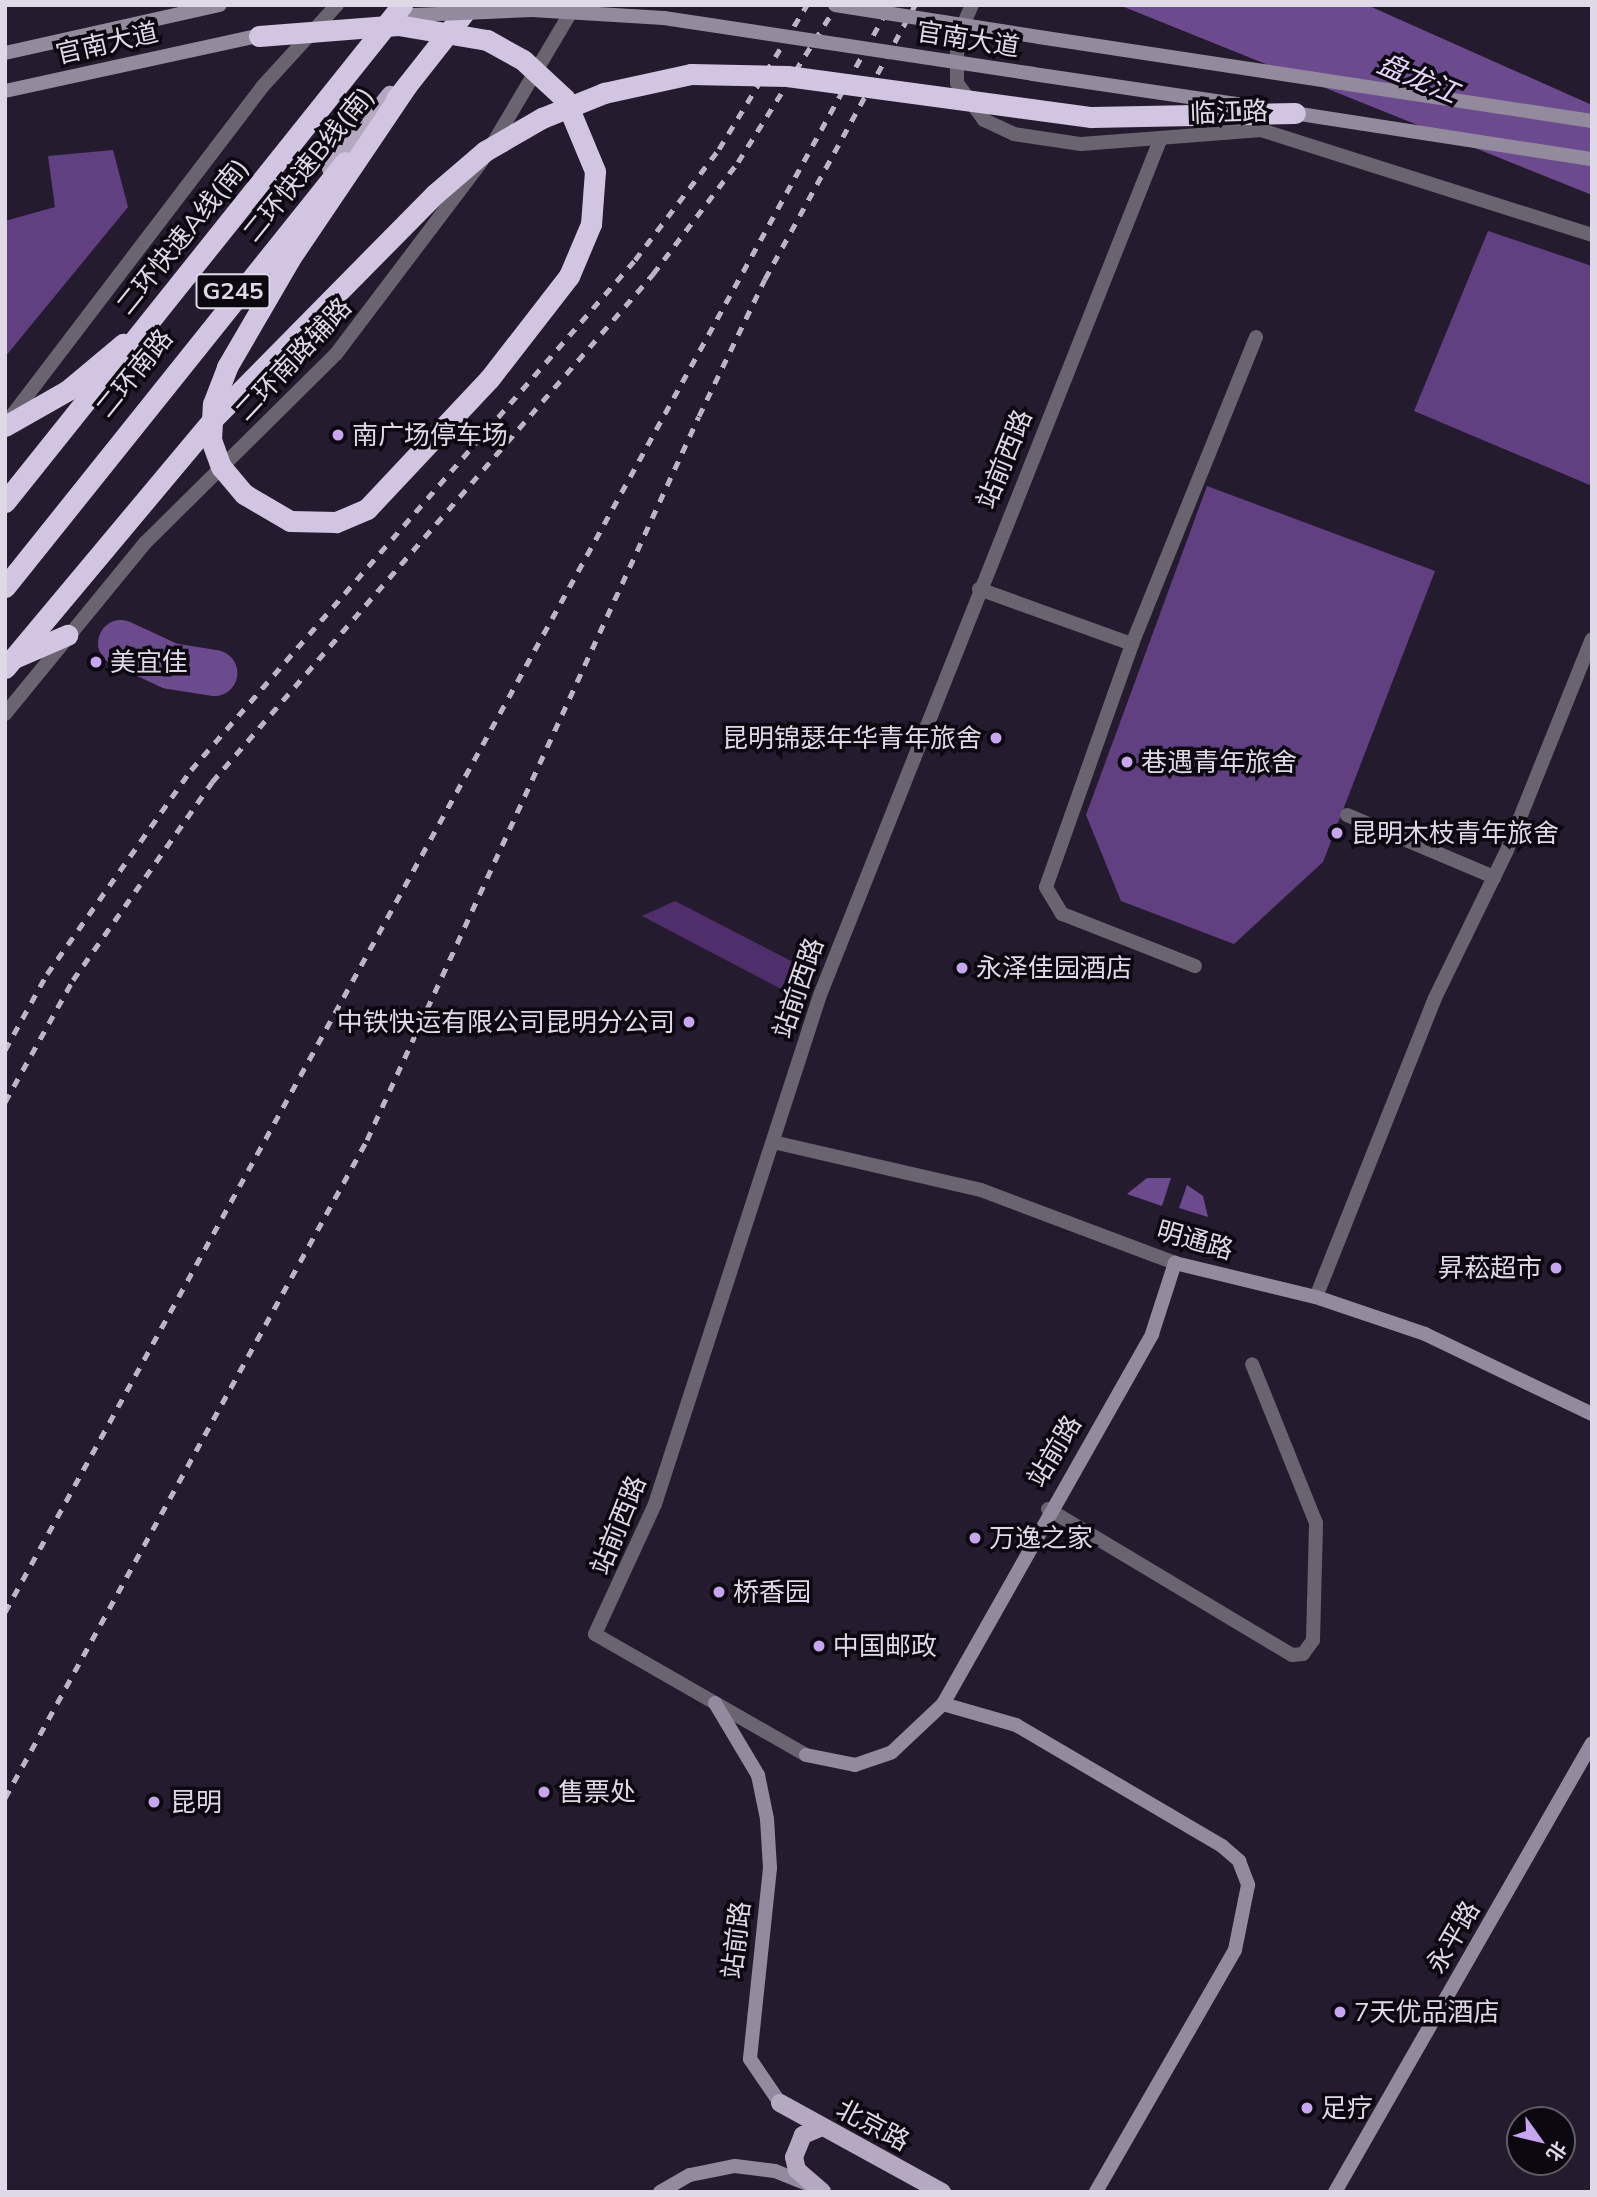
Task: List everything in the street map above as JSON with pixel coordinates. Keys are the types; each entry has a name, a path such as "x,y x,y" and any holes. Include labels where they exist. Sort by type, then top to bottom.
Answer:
{"highway":[{"name":"二环快速A线(南)","path":"5,502 402,5"},
{"name":"二环快速B线(南)","path":"5,587 470,5"},
{"path":"259,36 398,25 487,40 523,60 565,99 580,122 594,171 591,224 569,276 468,403 367,509 336,522 290,521 244,494 221,467 212,440 213,404 227,367 291,257 407,85"},
{"path":"10,663 126,517 295,331 452,179 513,134 604,93 664,78 738,72 1091,117 1295,113"},
{"path":"5,91 59,78"},
{"path":"5,426 68,390 117,350 208,248"},
{"path":"10,663 67,635"}],"main road":[{"name":"二环南路","path":"5,515 413,5"},
{"name":"二环南路","path":"5,576 461,5"},
{"path":"5,493 29,485"},
{"name":"北京路","path":"780,2103 942,2192"},
{"path":"817,2189 794,2157 803,2135 822,2127"}],"street":[{"name":"官南大道","path":"5,53 220,5"},
{"path":"5,426 254,97 337,5"},
{"name":"二环南路辅路","path":"5,714 145,543 299,395 381,299 462,191 575,5"},
{"name":"官南大道","path":"835,5 1592,121"},
{"name":"临江路","path":"972,5 954,58 957,83 984,120 1014,134 1081,144 1280,134 1592,235"},
{"name":"官南大道","path":"59,78 259,36 426,13 623,14 1592,159"},
{"name":"站前西路","path":"806,1755 595,1634 655,1504 820,995 979,589 1160,140"},
{"path":"1195,966 1062,914 1046,887 1132,643 1256,337"},
{"path":"979,589 1132,643"},
{"path":"1317,1297 1434,1000 1494,877 1592,639"},
{"path":"1346,816 1494,877"},
{"name":"明通路","path":"774,1142 981,1190 1175,1263 1317,1297 1424,1334 1592,1414"},
{"name":"站前路","path":"806,1755 855,1765 892,1752 943,1704 1048,1509 1152,1334 1175,1263"},
{"path":"1048,1509 1292,1655 1303,1654 1313,1640 1316,1523 1252,1364"},
{"name":"站前路","path":"715,1703 758,1775 767,1819 770,1868 750,2059 780,2103"},
{"path":"943,1704 1016,1725 1222,1846 1238,1861 1248,1885 1235,1950 1096,2192"},
{"name":"永平路","path":"1335,2192 1592,1743"},
{"path":"660,2192 690,2175 734,2166 775,2171 817,2189"}],"shaded area":[{"path":"113,150 128,207 5,357 5,221 55,207 48,156"},
{"path":"1488,231 1592,266 1592,486 1414,411"},
{"path":"1207,486 1435,571 1323,862 1234,944 1121,901 1086,815"},
{"path":"675,901 801,966 787,992 642,916"}],"water":[{"name":"盘龙江","path":"1119,5 1367,5 1592,105 1592,195"},
{"path":"1147,1178 1171,1178 1162,1206 1127,1194"},
{"path":"1187,1185 1203,1196 1208,1217 1179,1208"}],"waterway":[{"path":"121,643 170,666 214,673"}],"railway":[{"path":"5,1050 47,974 191,770 635,260 719,149 807,5"},
{"path":"5,1102 73,980 212,782 653,274 738,162 837,5"},
{"path":"5,1612 890,5"},
{"path":"5,1798 367,1140 699,416 765,279 915,5"}],"place":[{"name":"南广场停车场","path":"338,435"},
{"name":"美宜佳","path":"96,662"},
{"name":"昆明锦瑟年华青年旅舍","path":"996,738"},
{"name":"巷遇青年旅舍","path":"1127,762"},
{"name":"昆明木枝青年旅舍","path":"1337,833"},
{"name":"永泽佳园酒店","path":"962,968"},
{"name":"中铁快运有限公司昆明分公司","path":"689,1022"},
{"name":"昇菘超市","path":"1556,1268"},
{"name":"万逸之家","path":"975,1538"},
{"name":"桥香园","path":"719,1592"},
{"name":"中国邮政","path":"819,1646"},
{"name":"售票处","path":"544,1792"},
{"name":"昆明","path":"154,1802"},
{"name":"7天优品酒店","path":"1340,2012"},
{"name":"足疗","path":"1307,2108"}]}
